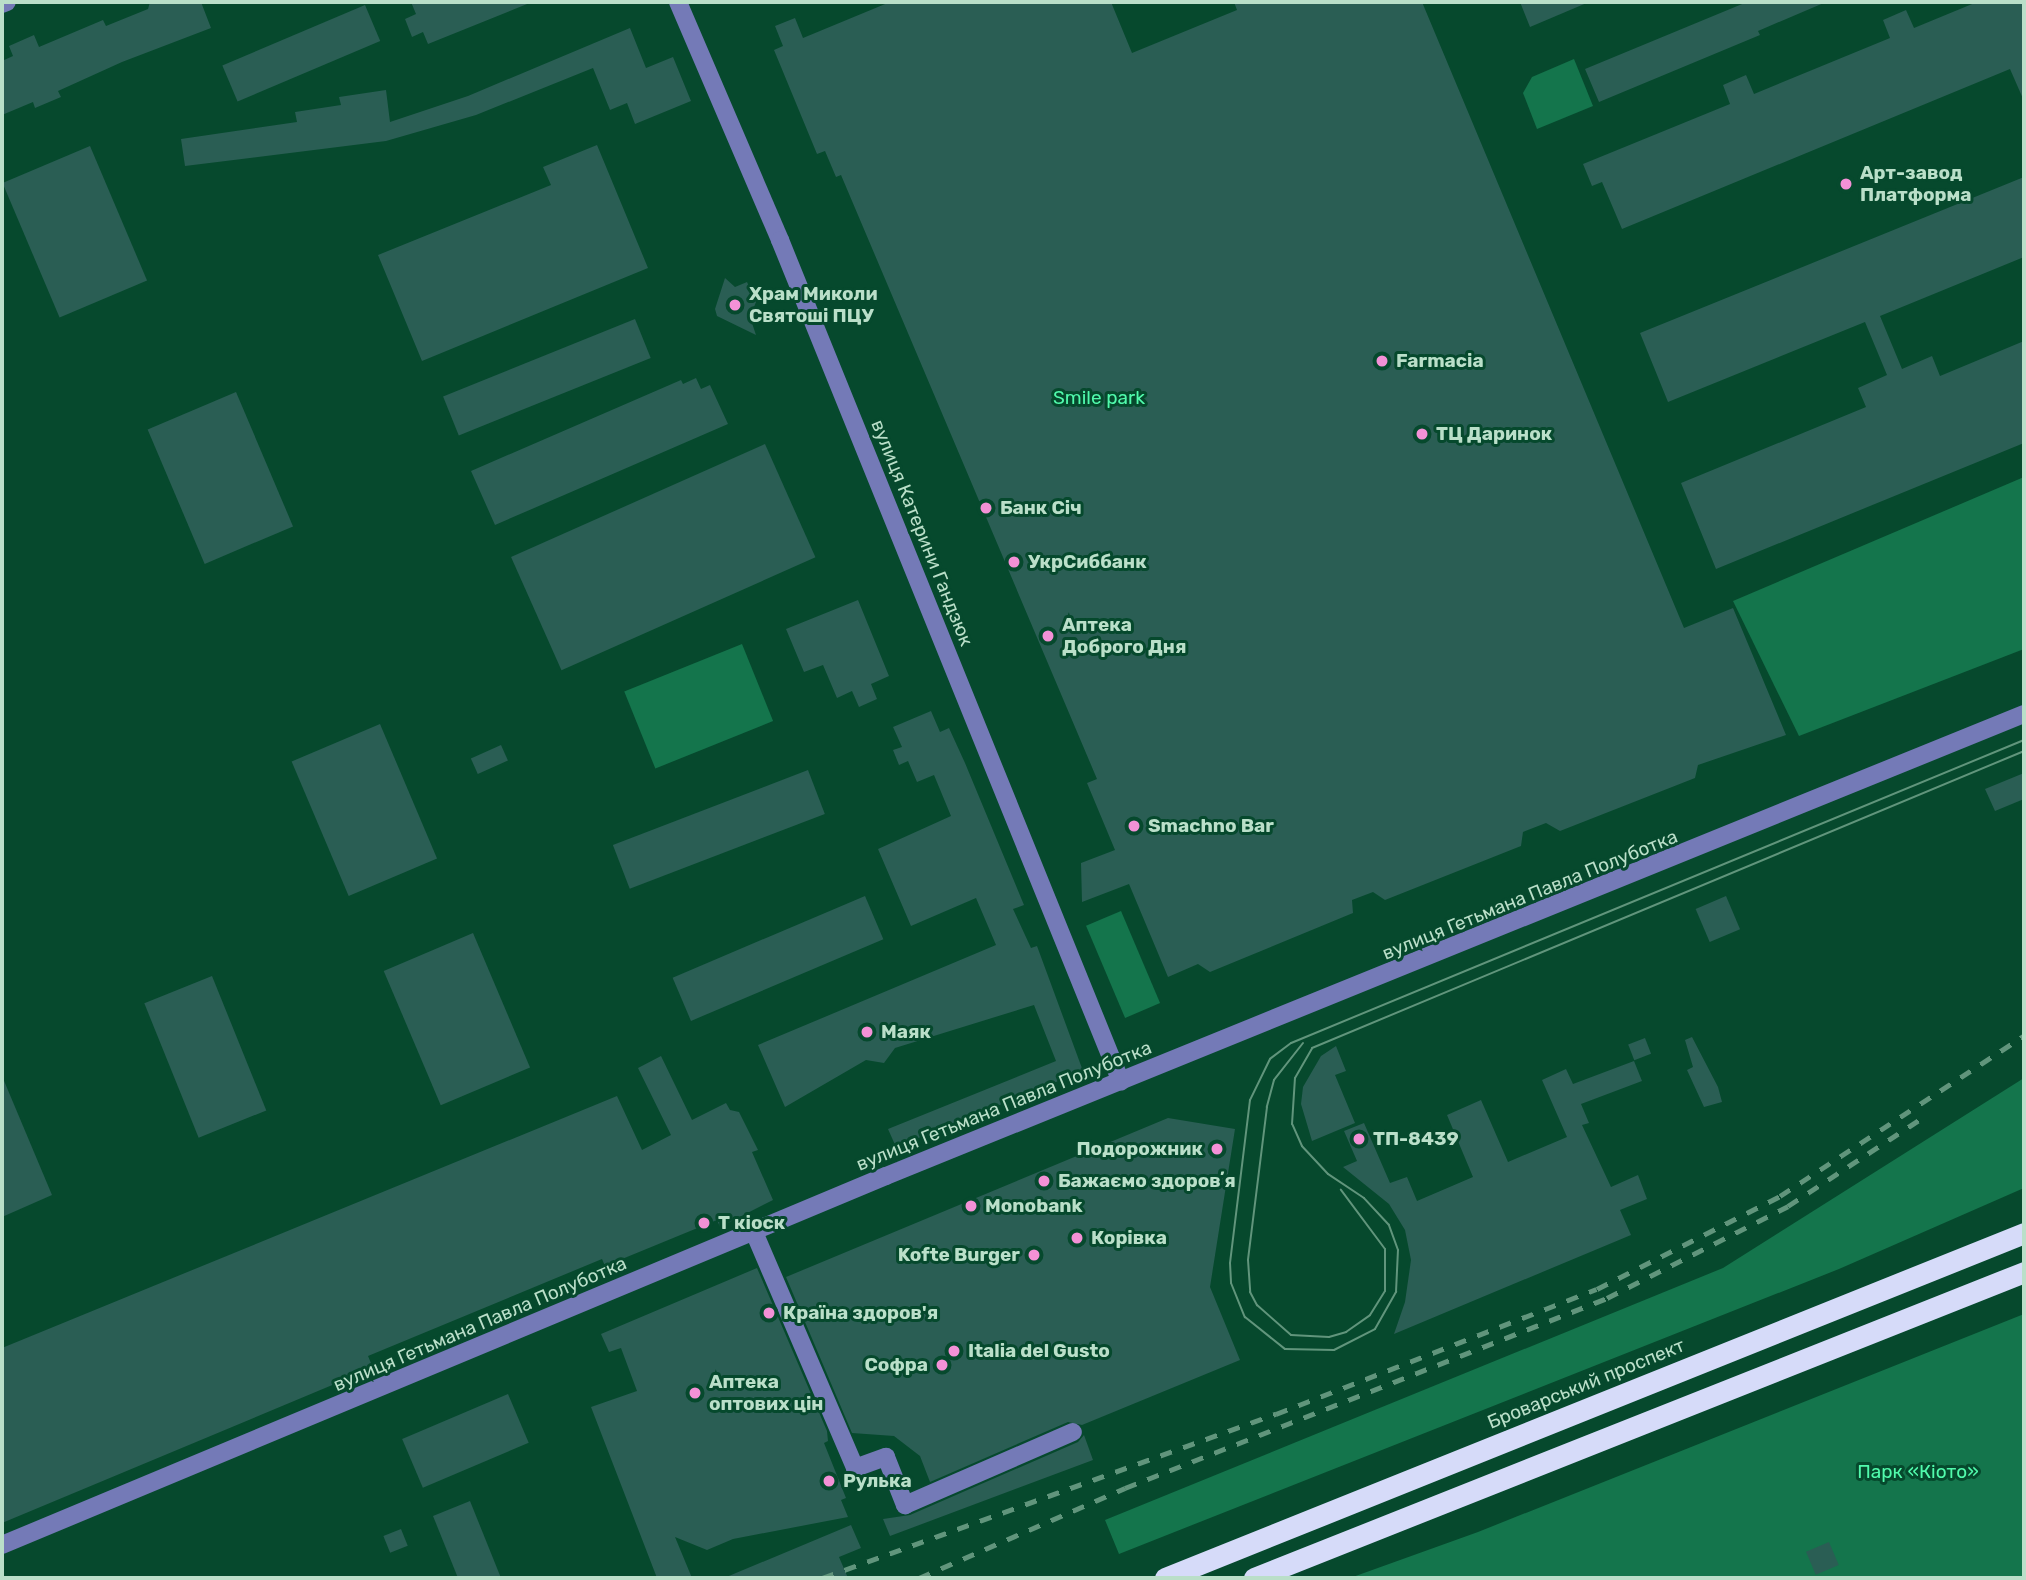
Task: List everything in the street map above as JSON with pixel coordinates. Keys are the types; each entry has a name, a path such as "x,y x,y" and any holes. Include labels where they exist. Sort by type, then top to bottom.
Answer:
{"highway":[{"name":"Броварський проспект","path":"1165,1578 2024,1233"},
{"path":"1254,1578 2024,1272"}],"street":[{"path":"2,4 7,2"},
{"name":"вулиця Катерини Гандзюк","path":"678,2 780,240 1121,1082"},
{"name":"вулиця Гетьмана Павла Полуботка","path":"2,1545 754,1232 2024,714"},
{"path":"754,1232 855,1468 886,1457 905,1505 1073,1432"}],"green space":[{"path":"1574,59 1593,106 1537,129 1523,93 1532,77"},
{"path":"2024,477 2024,649 1799,736 1733,601"},
{"path":"742,644 773,721 655,769 624,692"},
{"path":"1121,911 1160,1003 1125,1018 1086,926"},
{"path":"2024,1078 2024,1188 1839,1269 1119,1554 1105,1520 1723,1268"},
{"name":"Парк «Кіото»","path":"2024,1314 2024,1578 1350,1578 1478,1532"}],"building":[{"path":"150,2 201,2 211,28 122,62 58,91 61,97 35,108 33,102 2,115 2,61 13,56 9,46 34,35 39,47 103,20 106,26 148,9"},
{"path":"411,2 532,2 428,44 423,32 412,37 405,19 416,14"},
{"name":"ТЦ Даринок","path":"890,2 1111,2 1132,53 1237,10 1234,2 1422,2 1684,628 1733,608 1786,735 1698,765 1695,778 1560,831 1546,823 1523,832 1521,846 1385,900 1373,892 1352,900 1353,913 1210,972 1198,964 1168,977 1129,884 1082,902 1081,863 1115,850 1087,783 1097,779 841,175 836,177 825,151 817,154 774,50 783,46 775,26 795,18 803,38"},
{"path":"1520,2 1589,2 1530,27"},
{"path":"1747,2 1826,2 1758,31 1760,35 1599,102 1585,69"},
{"path":"1977,2 2024,2 2024,101 2010,69 1622,229 1602,182 1592,186 1583,164 1730,104 1723,85 1746,75 1754,94 1890,38 1883,20 1906,10 1914,28"},
{"path":"365,5 380,41 238,101 222,66"},
{"path":"630,28 646,68 673,57 691,101 635,124 627,103 610,110 593,68 476,115 386,141 185,166 181,139 297,122 295,112 341,105 339,97 386,90 390,122 468,96"},
{"path":"597,145 648,268 422,361 378,255 551,185 543,167"},
{"path":"90,146 147,280 60,318 3,183"},
{"path":"2024,177 2024,257 1880,316 1902,369 1932,356 1940,376 2024,341 2024,443 1716,569 1681,483 1866,407 1858,388 1887,375 1865,322 1668,402 1640,333"},
{"name":"Храм Миколи Святоші ПЦУ","path":"725,278 735,287 747,282 756,302 750,317 756,335 717,316 715,309"},
{"path":"635,319 651,358 459,435 443,397"},
{"path":"696,378 701,389 710,385 728,424 495,525 471,471 681,380 683,384"},
{"path":"236,392 293,526 205,564 148,430"},
{"path":"765,444 815,557 561,670 511,557"},
{"path":"858,600 889,676 871,684 877,699 859,707 852,691 837,698 823,665 804,672 786,629"},
{"path":"931,711 940,732 949,728 965,763 1024,905 1013,909 1031,948 1037,946 1083,1071 896,1147 888,1129 1056,1061 1034,1005 895,1048 884,1063 866,1060 785,1107 758,1045 996,945 976,898 911,926 878,849 951,816 934,775 917,782 908,761 899,765 893,750 902,747 893,727"},
{"path":"380,724 437,858 349,896 292,762"},
{"path":"501,745 508,761 478,774 471,758"},
{"path":"808,770 825,814 630,889 613,845"},
{"path":"2024,773 2024,799 1995,811 1985,789"},
{"path":"865,896 883,939 691,1021 673,978"},
{"path":"1726,896 1740,929 1710,942 1696,909"},
{"path":"473,933 530,1067 441,1105 384,971"},
{"path":"212,976 266,1110 199,1138 144,1003"},
{"path":"1692,1037 1718,1087 1722,1102 1704,1107 1687,1070 1693,1067 1685,1040"},
{"path":"1645,1038 1651,1054 1634,1060 1628,1044"},
{"path":"1336,1046 1346,1071 1335,1075 1355,1123 1312,1141 1301,1104 1303,1087 1321,1056"},
{"path":"661,1056 692,1120 726,1103 730,1110 739,1112 758,1150 752,1152 773,1200 720,1227 717,1220 605,1266 602,1259 368,1356 373,1368 2,1523 2,1348 617,1096 642,1150 671,1135 638,1068"},
{"path":"1634,1061 1642,1081 1581,1104 1589,1123 1582,1125 1611,1187 1638,1175 1647,1199 1620,1210 1631,1235 1394,1334 1405,1302 1411,1260 1405,1230 1389,1204 1343,1167 1357,1161 1344,1131 1364,1123 1390,1183 1407,1177 1417,1201 1473,1177 1447,1115 1481,1100 1508,1162 1567,1137 1542,1080 1566,1069 1573,1084"},
{"path":"2,1076 52,1195 2,1217"},
{"path":"1168,1118 1235,1129 1210,1287 1240,1360 1082,1425 1068,1422 930,1482 920,1456 894,1436 852,1433 786,1277"},
{"path":"757,1268 827,1431 828,1441 824,1443 846,1498 841,1500 848,1517 733,1539 707,1550 675,1537 692,1578 657,1578 591,1407 637,1391 621,1348 609,1352 601,1334"},
{"path":"508,1394 529,1443 423,1488 402,1439"},
{"path":"1084,1435 1093,1460 890,1536 883,1519 910,1515 1078,1442"},
{"path":"470,1501 501,1578 458,1578 433,1516"},
{"path":"851,1525 861,1548 839,1557 848,1578 724,1578"},
{"path":"401,1529 408,1546 390,1553 383,1536"},
{"path":"1829,1542 1839,1565 1816,1575 1806,1552"}],"tram line":[{"path":"2024,740 1291,1043 1270,1059 1250,1100 1230,1263 1231,1283 1245,1317 1285,1349 1334,1350 1375,1329 1396,1292 1398,1250 1389,1225 1364,1198 1328,1174 1302,1146 1292,1124 1295,1078 1312,1048 2024,751"},
{"path":"1303,1043 1274,1080 1267,1107 1248,1260 1250,1292 1257,1305 1291,1335 1329,1337 1346,1332 1370,1315 1385,1291 1385,1249 1341,1190"}],"railway":[{"path":"822,1578 1276,1414 1597,1289 1780,1196 2024,1036"},
{"path":"919,1578 1125,1488 1607,1298 1788,1206 1919,1120"}],"place":[{"name":"Арт-завод Платформа","path":"1846,184"},
{"name":"Храм Миколи Святоші ПЦУ","path":"735,305"},
{"name":"Farmacia","path":"1382,361"},
{"name":"ТЦ Даринок","path":"1422,434"},
{"name":"Банк Січ","path":"986,508"},
{"name":"УкрСиббанк","path":"1014,562"},
{"name":"Аптека Доброго Дня","path":"1048,636"},
{"name":"Smachno Bar","path":"1134,826"},
{"name":"Маяк","path":"867,1032"},
{"name":"ТП-8439","path":"1359,1139"},
{"name":"Подорожник","path":"1217,1149"},
{"name":"Бажаємо здоровʼя","path":"1044,1181"},
{"name":"Monobank","path":"971,1206"},
{"name":"Т кіоск","path":"704,1223"},
{"name":"Корівка","path":"1077,1238"},
{"name":"Kofte Burger","path":"1034,1255"},
{"name":"Країна здоров'я","path":"769,1313"},
{"name":"Italia del Gusto","path":"954,1351"},
{"name":"Софра","path":"942,1365"},
{"name":"Аптека оптових цін","path":"695,1393"},
{"name":"Рулька","path":"829,1481"}],"park label":[{"name":"Smile park","path":"1099,398"}]}
